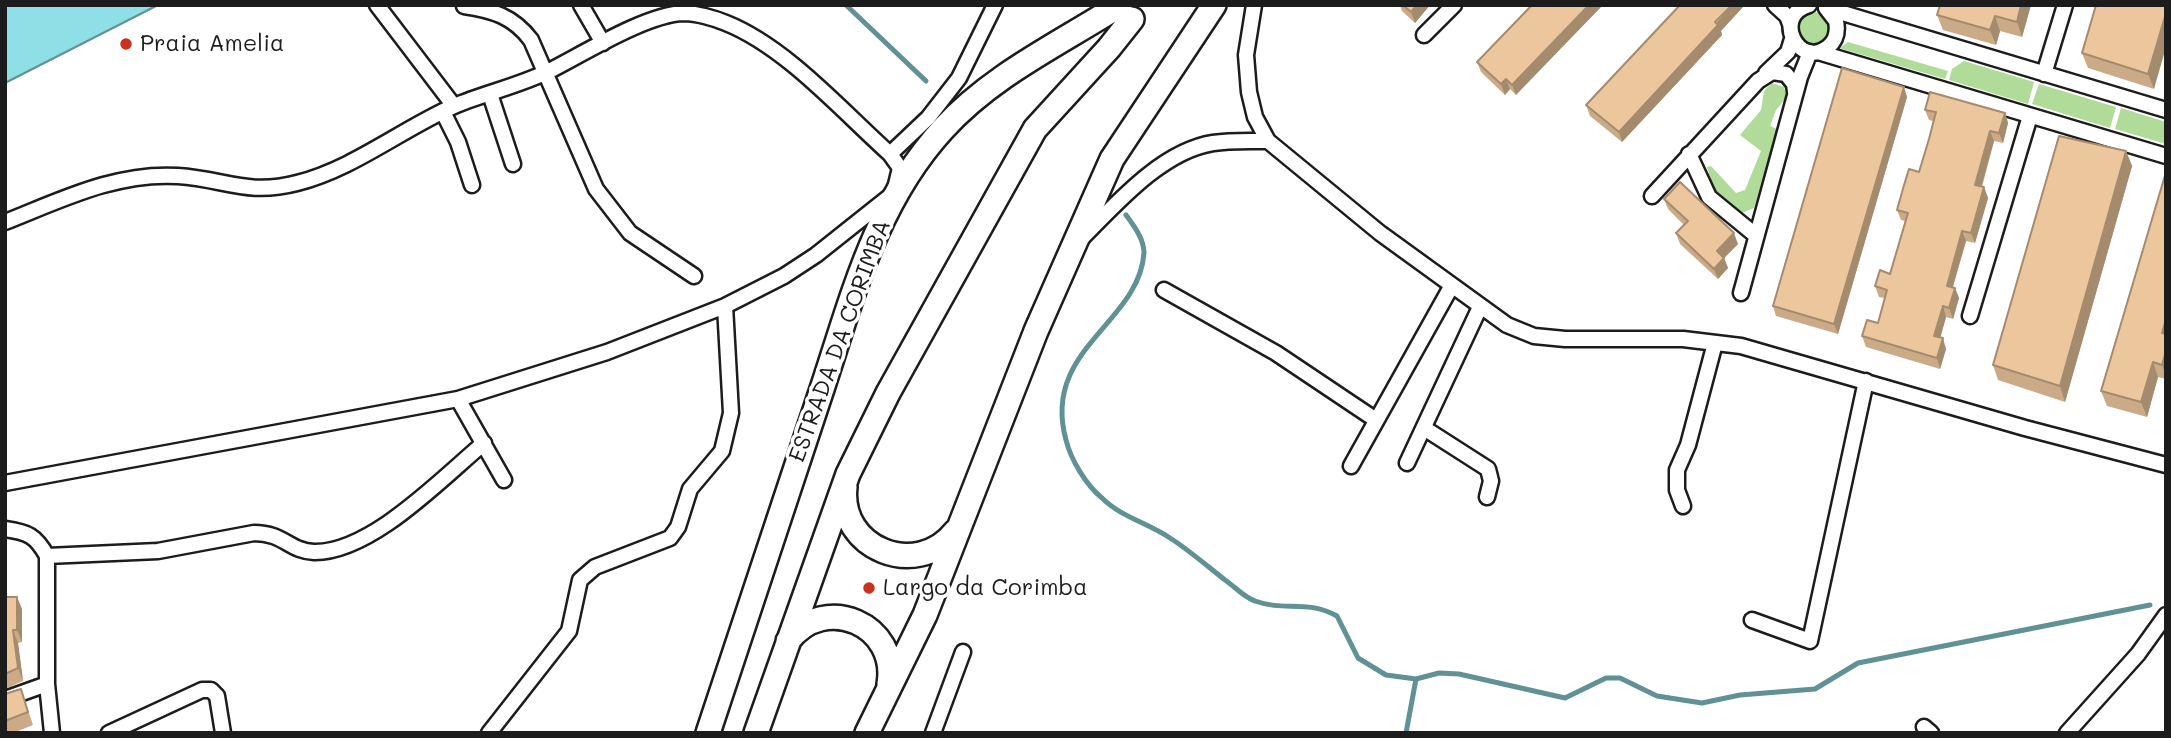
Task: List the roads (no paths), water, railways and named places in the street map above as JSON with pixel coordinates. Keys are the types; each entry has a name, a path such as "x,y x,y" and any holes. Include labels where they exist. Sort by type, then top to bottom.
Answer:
{"main road":[{"path":"867,733 925,615 1036,331 1112,159 1214,5"},
{"name":"ESTRADA DA CORIMBA","path":"708,733 840,331 870,244 890,202 915,163 943,128 1010,73 1126,12"},
{"name":"ESTRADA DA CORIMBA","path":"756,733 782,653 848,474 888,393 1035,129 1110,48 1126,12"},
{"path":"848,474 844,494 851,522 862,538 879,550 898,556 928,553 945,543 963,519"},
{"path":"782,653 799,630 815,620 833,617 856,621 875,634 886,649 891,667 886,694"}],"street":[{"path":"377,5 449,109 472,185"},
{"path":"581,5 603,43"},
{"path":"890,154 928,118 959,78 995,5"},
{"path":"1178,56 1227,5"},
{"path":"1254,5 1246,55 1249,92 1255,117 1268,141 1451,287 1507,325 1534,336 1683,339 1767,352 2025,428 2166,465"},
{"path":"1424,35 1454,5"},
{"path":"1775,5 1787,16 1796,45 1814,52 2166,156"},
{"path":"1652,196 1758,80 1788,52 1798,11 1809,5"},
{"path":"2044,74 2065,5"},
{"path":"464,6 490,10 510,19 531,40 596,189 611,211 630,233 694,276"},
{"path":"1821,6 2166,110"},
{"path":"1741,293 1755,234 1795,97 1814,52 1832,44 1836,37 1836,21 1821,6"},
{"path":"5,222 77,193 134,177 187,177 235,188 261,190 298,183 329,172 449,109 546,72 665,16 686,13 722,21 752,34 776,52 890,154 900,168 894,193 816,255 725,306 607,352 458,399 5,482"},
{"path":"1758,80 1772,72 1786,74 1794,84 1795,97"},
{"path":"490,94 513,164"},
{"path":"1970,316 2030,116"},
{"path":"1074,245 1133,190 1190,150 1213,143 1268,141"},
{"path":"1689,154 1709,197 1755,234"},
{"path":"1351,466 1451,287"},
{"path":"1164,290 1276,353 1376,420"},
{"path":"489,733 569,631 580,580 595,567 670,538 678,527 690,489 722,451 731,413 725,306"},
{"path":"1407,463 1480,307"},
{"path":"1683,506 1677,490 1677,470 1688,445 1715,343"},
{"path":"1752,620 1810,641 1866,381"},
{"path":"458,399 504,480"},
{"path":"1424,428 1488,469 1492,481 1487,498"},
{"path":"47,556 158,551 254,533 270,533 297,549 315,552 335,549 383,527 484,443"},
{"path":"5,529 25,531 37,538 47,556 47,684 52,733"},
{"path":"2067,733 2138,654 2166,615"},
{"path":"933,733 963,652"},
{"path":"5,699 47,684"},
{"path":"109,733 202,690 211,690 217,696 223,733"}],"water":[{"path":"5,5 158,5 5,83"}],"waterway":[{"path":"846,5 926,81"},
{"path":"1126,215 1140,238 1144,253 1138,278 1126,299 1078,360 1067,382 1062,409 1066,440 1075,464 1090,486 1109,505 1162,533 1247,597 1276,606 1315,608 1337,616 1358,658 1386,675 1416,679 1439,673 1459,674 1565,698 1606,678 1620,678 1657,696 1702,703 1740,695 1815,689 1858,663 2150,605"},
{"path":"1406,733 1416,679"}],"place":[{"name":"Praia Amelia","path":"126,44"},
{"name":"Largo da Corimba","path":"869,588"}]}
